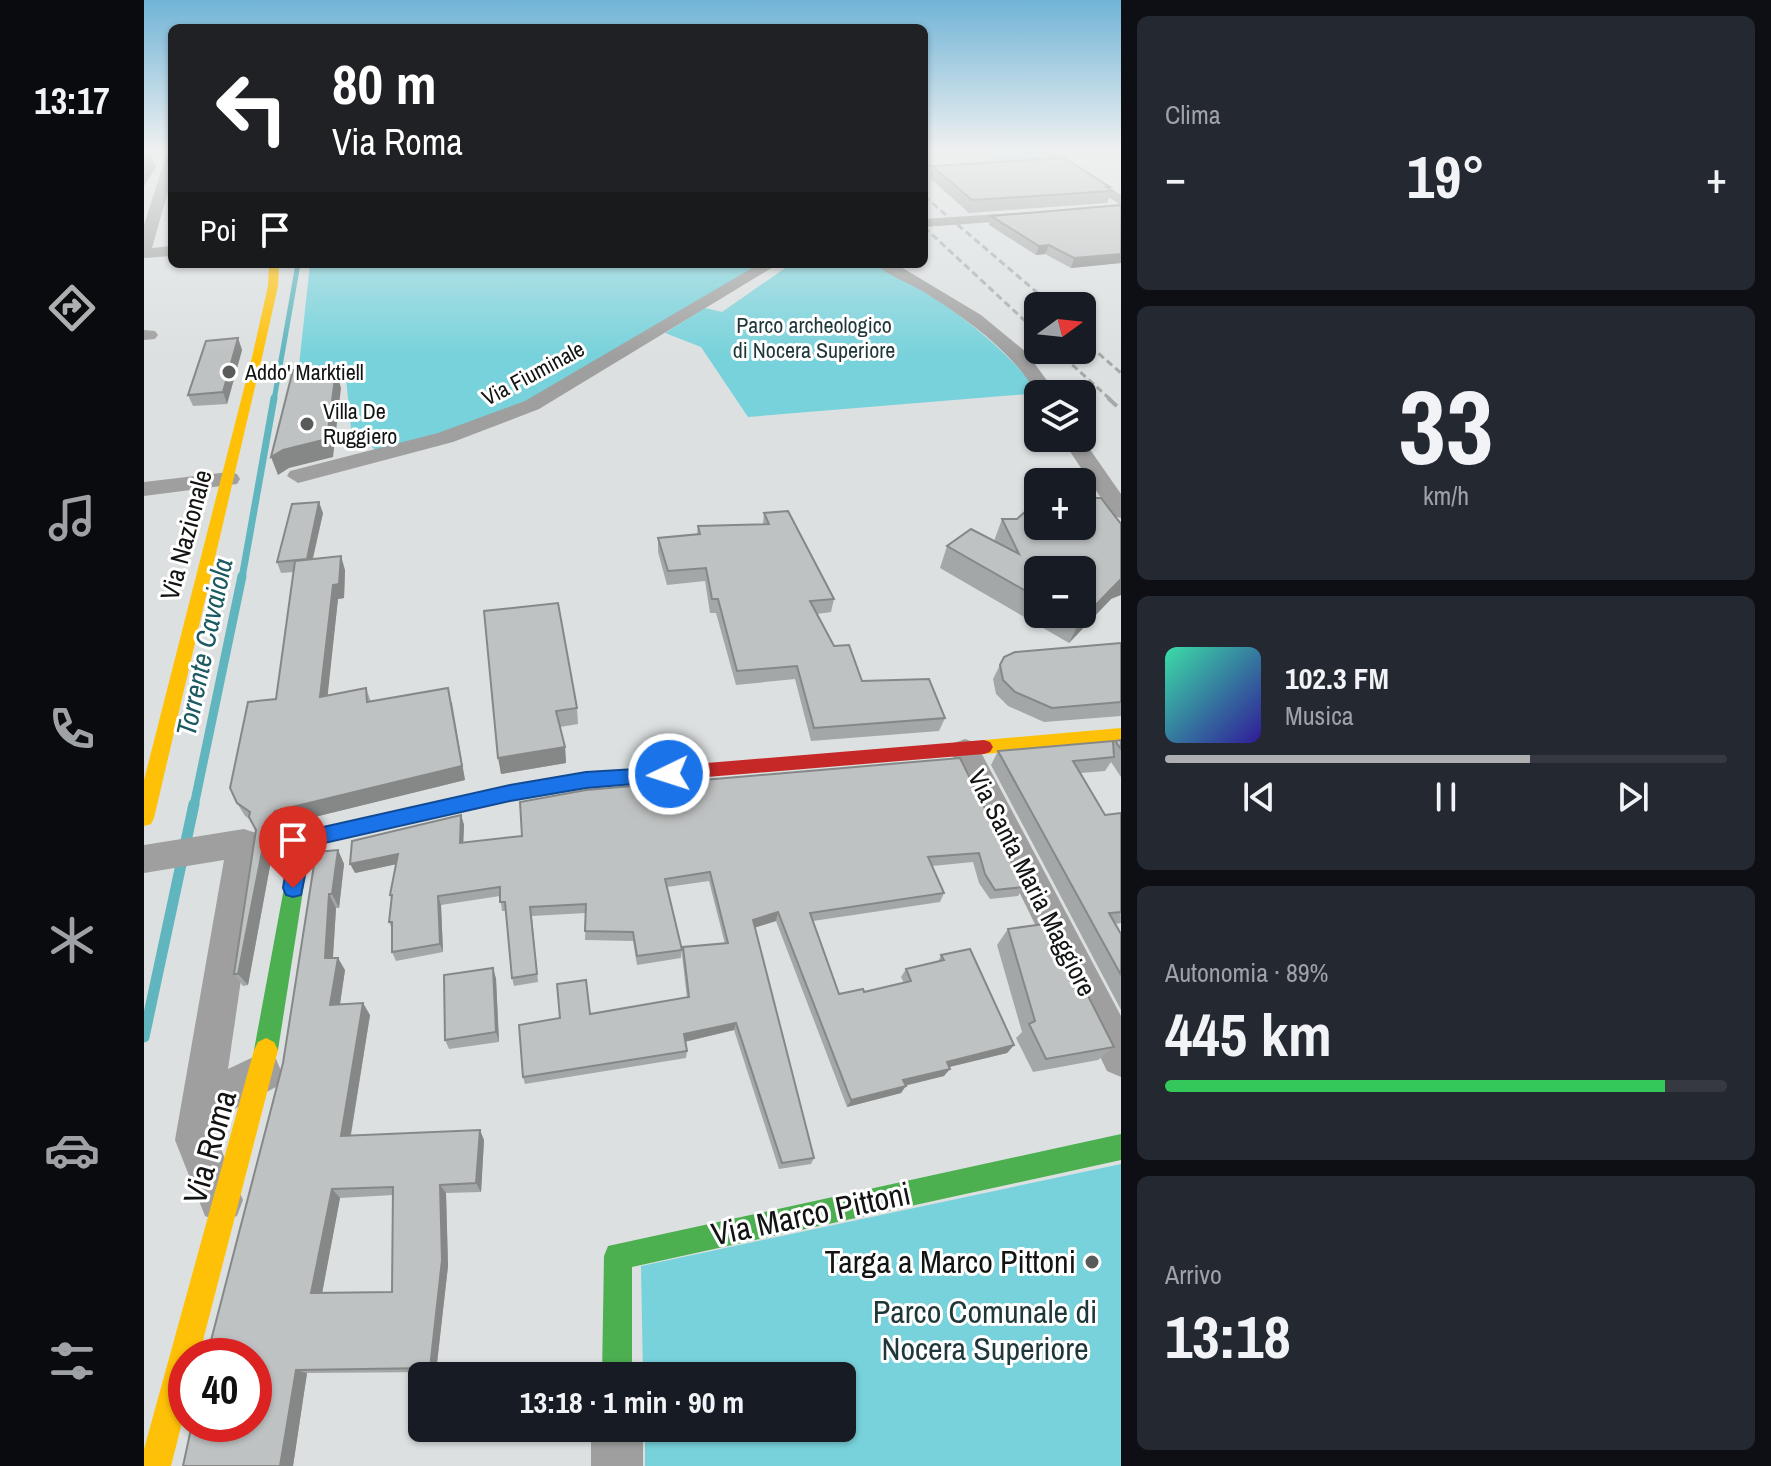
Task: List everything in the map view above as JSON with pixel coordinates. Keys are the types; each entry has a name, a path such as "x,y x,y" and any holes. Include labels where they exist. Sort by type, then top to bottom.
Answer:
{"street":[{"path":"154,219 144,251 168,251"},
{"path":"928,223 979,219"},
{"name":"Via Nazionale","path":"144,818 190,621 229,479 273,286 274,268"},
{"name":"Via Fiuminale","path":"298,476 357,463 498,421 532,405 763,268"},
{"path":"892,268 924,284 968,314 1027,363 1038,380"},
{"path":"1081,452 1121,511"},
{"path":"144,489 229,479"},
{"name":"Via Santa Maria Maggiore","path":"301,840 510,793 586,780 965,751 1121,735"},
{"name":"Via Santa Maria Maggiore","path":"965,751 1121,1057"},
{"name":"Via Roma","path":"155,1466 223,1205 262,1073 301,840"},
{"path":"149,858 244,843 196,1140 223,1205"},
{"path":"202,1104 262,1073"},
{"name":"Via Marco Pittoni","path":"617,1362 618,1256 1121,1147"},
{"path":"617,1442 617,1466"}],"green space":[{"path":"310,268 753,268 518,407 379,454 365,440 352,438 345,368 330,370 327,379 297,384"},
{"name":"Parco archeologico di Nocera Superiore","path":"785,268 884,268 969,323 1028,380 1024,380 1024,394 748,417 701,347 665,333 705,308 722,312"},
{"name":"Parco Comunale di Nocera Superiore","path":"1121,1164 1121,1466 645,1466 645,1442 856,1442 856,1362 643,1362 641,1266"}],"building":[{"path":"996,219 1121,219 1121,254 1074,258 1049,245 1039,246"},
{"path":"238,338 223,392 188,395 206,341"},
{"path":"315,368 316,372 336,371 327,439 283,450 271,457 293,370"},
{"path":"1096,498 1101,498 1121,524 1121,579 1096,605 1096,556 1024,556 1024,590 947,546 971,529 1019,554 1002,519 1017,519 1024,513 1024,540 1096,540"},
{"path":"319,502 307,559 277,562 292,504"},
{"path":"788,511 834,599 810,601 834,646 849,645 862,681 929,679 945,718 814,728 797,666 737,671 718,599 712,599 706,568 668,571 658,538 700,534 698,526 769,524 764,513"},
{"path":"341,556 339,584 333,585 320,697 366,688 367,702 448,688 462,766 275,811 267,826 238,974 234,974 256,830 249,817 250,812 237,803 230,788 248,702 276,699 295,561"},
{"path":"558,603 577,708 556,711 565,747 498,758 484,611"},
{"path":"1121,643 1121,702 1052,708 1015,692 1003,680 1000,665 1004,657 1015,652"},
{"path":"1113,741 1114,757 1073,761 1105,815 1121,813 1121,912 1109,913 1121,934 1121,975 998,751"},
{"path":"960,758 1024,887 995,890 985,874 979,853 928,857 944,893 810,913 839,994 863,989 864,992 911,981 906,969 944,960 941,955 970,949 1014,1045 947,1062 950,1069 903,1080 906,1086 851,1100 778,912 753,920 814,1158 782,1163 736,1023 684,1034 687,1051 523,1077 519,1025 560,1018 557,984 586,980 590,1014 689,997 683,947 728,943 710,872 665,879 682,950 637,956 633,932 585,931 586,904 530,907 537,974 512,978 505,902 500,902 500,887 438,896 440,944 392,952 390,895 398,854 350,864 352,841 461,815 460,843 522,836 520,802 586,790"},
{"path":"338,850 332,894 329,894 325,958 338,958 330,1005 363,1003 341,1136 480,1130 476,1183 440,1185 442,1260 431,1362 408,1362 408,1368 296,1370 280,1466 183,1466 188,1442 272,1442 272,1338 212,1338 283,1063 316,852","holes":["393,1187 392,1292 311,1293 332,1189"]},
{"path":"1051,923 1114,1047 1046,1059 1029,1024 1035,1021 1008,929"},
{"path":"493,968 496,1032 445,1040 444,975"}],"waterway":[{"name":"Torrente Cavaiola","path":"274,400 297,268"},
{"name":"Torrente Cavaiola","path":"242,578 274,398"},
{"name":"Torrente Cavaiola","path":"194,806 242,576"},
{"name":"Torrente Cavaiola","path":"144,1037 194,804"}],"railway":[{"path":"951,219 1037,292"},
{"path":"928,231 1024,320"},
{"path":"1096,351 1121,373"},
{"path":"1071,364 1111,400"},
{"path":"1108,398 1121,410"}],"traffic: fast":[{"path":"266,1050 301,840 501,795"},
{"path":"617,1362 618,1256 1121,1147"}],"traffic: slow":[{"path":"144,818 258,353 273,286 274,268"},
{"path":"984,747 1121,735"},
{"path":"155,1466 266,1050"}],"traffic: jam":[{"path":"501,795 586,780 984,747"}],"place":[{"name":"Addo' Marktiell","path":"229,372"},
{"name":"Villa De Ruggiero","path":"307,424"},
{"name":"Targa a Marco Pittoni","path":"1092,1262"}],"route":[{"path":"293,888 301,840 510,793 586,780 669,774"}]}
